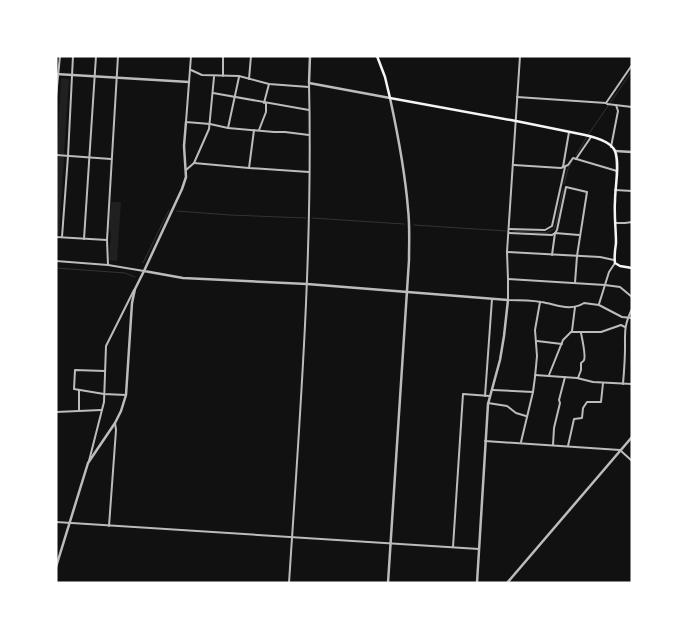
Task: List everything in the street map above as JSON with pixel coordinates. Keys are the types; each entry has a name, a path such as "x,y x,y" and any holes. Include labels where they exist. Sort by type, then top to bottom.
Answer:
{"main road":[{"path":"377,56 390,98 590,136 611,147 615,151 617,171 615,190 615,261 620,266 632,268"}],"street":[{"path":"56,98 60,56"},
{"path":"62,237 73,56"},
{"path":"84,239 96,56"},
{"path":"108,265 118,56"},
{"path":"56,567 88,463 104,402 106,346 144,271 186,177 184,146 191,56"},
{"path":"222,56 223,76"},
{"path":"249,79 251,56"},
{"path":"290,583 307,284 310,172 310,56"},
{"path":"477,583 488,402 500,360 508,300 509,229 520,56"},
{"path":"606,103 632,65"},
{"path":"190,70 202,75 240,76 268,84 309,85 390,98 401,149 408,211 409,260 388,583"},
{"path":"58,74 189,82"},
{"path":"186,170 194,163 209,129 214,76"},
{"path":"228,128 240,76"},
{"path":"259,130 266,112 265,103 268,84"},
{"path":"212,93 309,110"},
{"path":"517,97 606,103 632,107"},
{"path":"611,147 618,111 616,105"},
{"path":"186,122 228,128 310,135"},
{"path":"249,168 254,130"},
{"path":"509,229 545,230 552,226 561,186 569,132"},
{"path":"576,159 590,136"},
{"path":"615,151 632,152"},
{"path":"56,155 112,159"},
{"path":"514,165 564,167 573,158 617,171"},
{"path":"194,163 310,172"},
{"path":"561,186 587,192 576,256 575,283"},
{"path":"552,255 566,187"},
{"path":"615,190 632,190"},
{"path":"615,223 632,222"},
{"path":"509,233 580,235"},
{"path":"56,237 108,240"},
{"path":"508,252 600,257 615,261 609,272 599,305"},
{"path":"56,261 108,265 182,278 307,284 540,302 569,308 575,308 584,303 599,305 622,317 632,318"},
{"path":"508,279 620,287 632,298"},
{"path":"88,463 121,411 126,395 132,304 135,289"},
{"path":"486,396 492,299"},
{"path":"521,442 533,392 537,356 534,330 540,302"},
{"path":"549,375 563,340 571,332 575,308"},
{"path":"623,384 625,327 632,309"},
{"path":"571,332 600,332 621,325 625,327"},
{"path":"578,379 585,353 582,333"},
{"path":"536,341 562,344"},
{"path":"105,371 75,370 74,389 104,394 126,395"},
{"path":"535,375 549,375 593,382 632,384"},
{"path":"552,445 559,400 565,377"},
{"path":"568,446 574,419 582,418 583,408 587,402 601,402 603,382"},
{"path":"79,390 79,411"},
{"path":"492,390 533,392"},
{"path":"453,547 463,394 490,396"},
{"path":"488,402 507,406 516,414 526,416"},
{"path":"56,412 101,410"},
{"path":"109,526 116,430 114,423"},
{"path":"507,583 632,437"},
{"path":"486,441 620,450 632,461"},
{"path":"56,522 479,549"}],"shaded area":[{"path":"61,79 69,80 64,154 57,154"},
{"path":"56,157 64,157 58,235 56,235"},
{"path":"111,202 121,202 117,261 109,260"}],"waterway":[{"path":"576,155 632,71"},
{"path":"564,184 572,161"},
{"path":"513,231 546,233 554,229 563,190"},
{"path":"143,263 169,210"},
{"path":"177,211 306,218"},
{"path":"312,218 404,224"},
{"path":"414,225 506,231"},
{"path":"56,268 125,273 135,277"}]}
